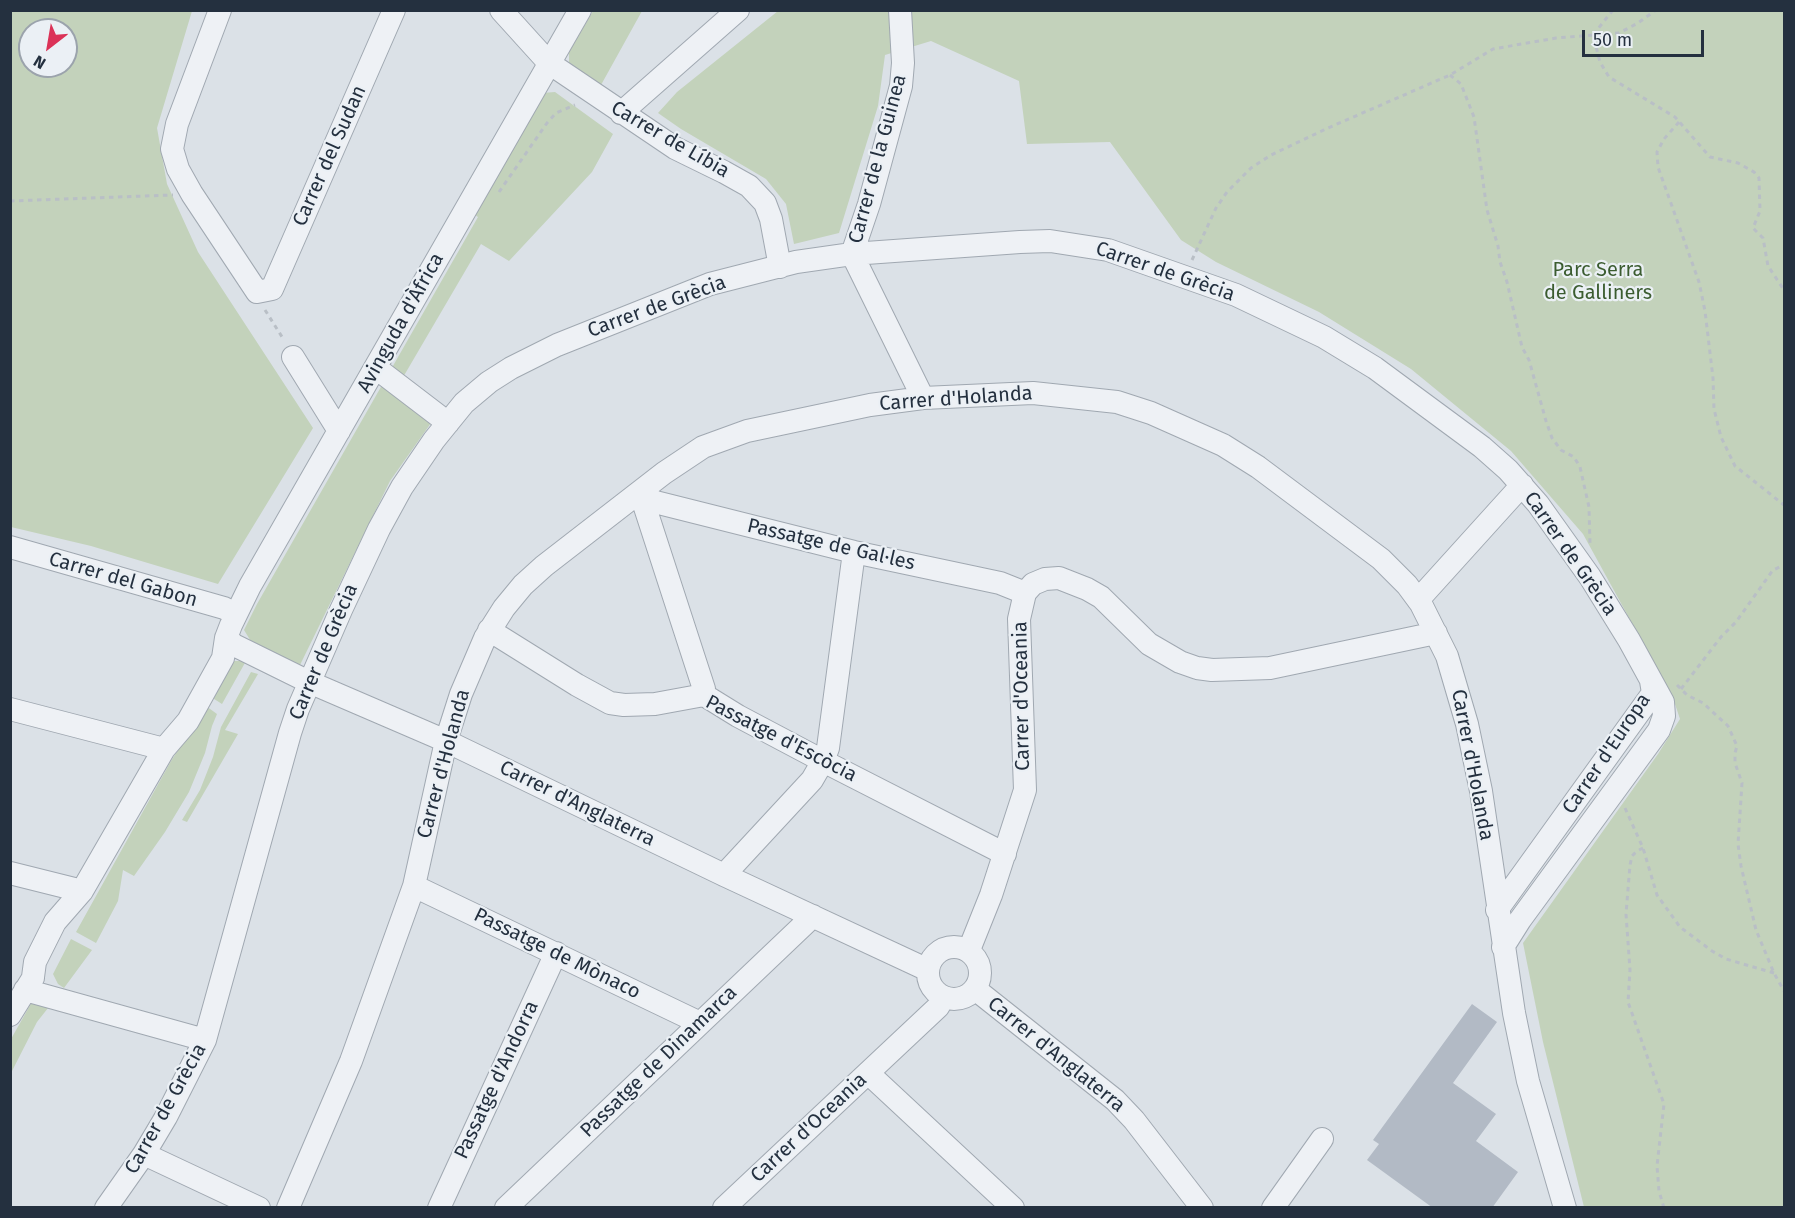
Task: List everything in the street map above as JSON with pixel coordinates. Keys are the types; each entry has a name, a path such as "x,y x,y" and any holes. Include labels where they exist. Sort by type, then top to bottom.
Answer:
{"street":[{"path":"220,10 177,124 172,149 178,169 192,194 260,299"},
{"name":"Carrer del Sudan","path":"260,299 272,289 394,10"},
{"name":"Carrer de Líbia","path":"501,10 549,63 675,148 724,171 749,186 765,203 771,219 780,267"},
{"name":"Avinguda d'Àfrica","path":"10,1015 29,984 35,962 55,922 82,891 164,749 170,727 206,659 226,638 236,614 404,315 580,10"},
{"path":"621,113 738,10"},
{"name":"Carrer de la Guinea","path":"900,10 903,63 901,86 869,204 852,254 923,398"},
{"name":"Carrer de Grècia","path":"106,1208 144,1154 166,1117 205,1040 290,734 309,682 379,529 418,461 464,403 489,382 511,368 557,345 710,284 795,262 852,254 966,244 1050,241 1108,250 1236,295 1324,337 1375,368 1482,447 1508,470 1571,549 1652,681"},
{"path":"293,357 339,431"},
{"path":"376,368 448,423"},
{"name":"Carrer d'Holanda","path":"288,1208 373,1006 414,886 446,741 474,659 489,630 523,585 544,566 664,473 703,447 747,431 870,405 923,398 1034,393 1117,402 1151,413 1223,445 1258,467 1381,559 1407,585 1418,600 1447,656 1473,746 1514,1013 1528,1081 1565,1208"},
{"path":"1418,600 1522,485"},
{"path":"640,492 704,689 704,695"},
{"name":"Passatge de Gal·les","path":"640,492 655,502 854,552 1000,583 1025,593"},
{"name":"Carrer del Gabon","path":"10,547 224,608 236,614"},
{"path":"724,875 812,780 823,761 828,748 854,552"},
{"name":"Carrer d'Oceania","path":"969,951 1005,854 1024,790 1018,639 1020,611 1025,593 1033,584 1045,579 1059,578 1072,582 1101,597 1149,644 1180,662 1212,670 1270,668 1436,633"},
{"name":"Passatge d'Escòcia","path":"489,630 610,703 655,704 704,695 738,716 823,761 1005,854"},
{"name":"Carrer d'Anglaterra","path":"226,638 234,645 309,682 446,741 928,970"},
{"name":"Carrer d'Europa","path":"1503,947 1520,920 1659,730 1664,716 1664,702 1652,681"},
{"name":"Carrer d'Europa","path":"1497,910 1653,693 1652,681"},
{"path":"10,709 164,749"},
{"path":"10,873 82,891"},
{"name":"Passatge de Mònaco","path":"414,886 700,1023"},
{"name":"Passatge de Dinamarca","path":"506,1208 813,916"},
{"path":"958,946 969,951 975,957 981,973 975,989 961,998 944,997 932,986 928,970 931,960 938,952 948,947 958,946"},
{"name":"Passatge d'Andorra","path":"439,1208 556,953"},
{"path":"29,984 205,1040"},
{"name":"Carrer d'Anglaterra","path":"975,989 1115,1100 1134,1120 1202,1208"},
{"name":"Carrer d'Oceania","path":"724,1208 938,1007 944,997"},
{"path":"868,1073 1012,1208"},
{"path":"1273,1208 1322,1139"},
{"path":"144,1154 259,1208"}],"path":[{"path":"1593,35 1613,10"},
{"path":"1186,276 1216,208 1236,181 1271,155 1450,75 1493,49 1556,38 1618,33 1638,23 1656,10"},
{"path":"1593,35 1600,63 1609,77 1675,117 1710,158 1738,163 1755,172 1759,178 1760,211 1753,228 1763,238 1767,266 1785,290"},
{"path":"1450,75 1461,84 1474,117 1487,210 1522,347 1529,360 1546,421 1552,438 1561,450 1574,457 1580,467 1589,507 1590,577"},
{"path":"1678,122 1657,152 1658,167 1699,282 1713,378 1714,409 1719,428 1735,466 1785,505"},
{"path":"10,201 192,194"},
{"path":"260,299 293,357"},
{"path":"1784,565 1773,570 1736,622 1681,689 1687,695 1703,703 1728,726 1737,746 1735,763 1742,783 1739,855 1756,930 1774,973 1785,991"},
{"path":"1613,792 1624,807 1643,848 1657,895 1680,927 1726,959 1774,973"},
{"path":"1643,848 1632,856 1630,865 1626,914 1630,970 1628,1002 1664,1104 1657,1166 1659,1191 1664,1208"}],"green space":[{"path":"11,11 192,11 157,128 167,184 198,252 313,428 218,584 91,546 11,527"},
{"path":"593,11 642,11 601,85 569,63 569,52"},
{"name":"Parc Serra de Galliners","path":"778,11 1784,11 1784,1207 1584,1207 1543,1042 1523,943 1658,754 1680,719 1673,698 1583,534 1511,451 1411,369 1319,312 1216,262 1181,240 1110,142 1027,144 1019,81 931,41 885,55 878,106 839,233 794,244 786,204 766,179 658,113 677,92"},
{"path":"555,92 613,134 592,172 509,261 481,244 402,379 431,423 390,481 300,665 252,643 244,630 257,604 478,217 472,213 542,93"},
{"path":"232,661 246,661 222,704 211,697"},
{"path":"251,672 258,674 225,730 238,734 187,822 182,820 200,790 213,757 221,727"},
{"path":"206,706 217,714 205,753 189,792 165,832 134,876 123,870 118,901 96,943 76,932 171,761"},
{"path":"71,939 92,950 64,988 58,984 53,974"},
{"path":"33,1000 52,1003 37,1022 11,1073 11,1039"}],"building":[{"path":"1472,1004 1497,1022 1453,1083 1496,1114 1476,1141 1518,1172 1492,1208 1433,1208 1367,1160 1379,1144 1373,1140"}]}
